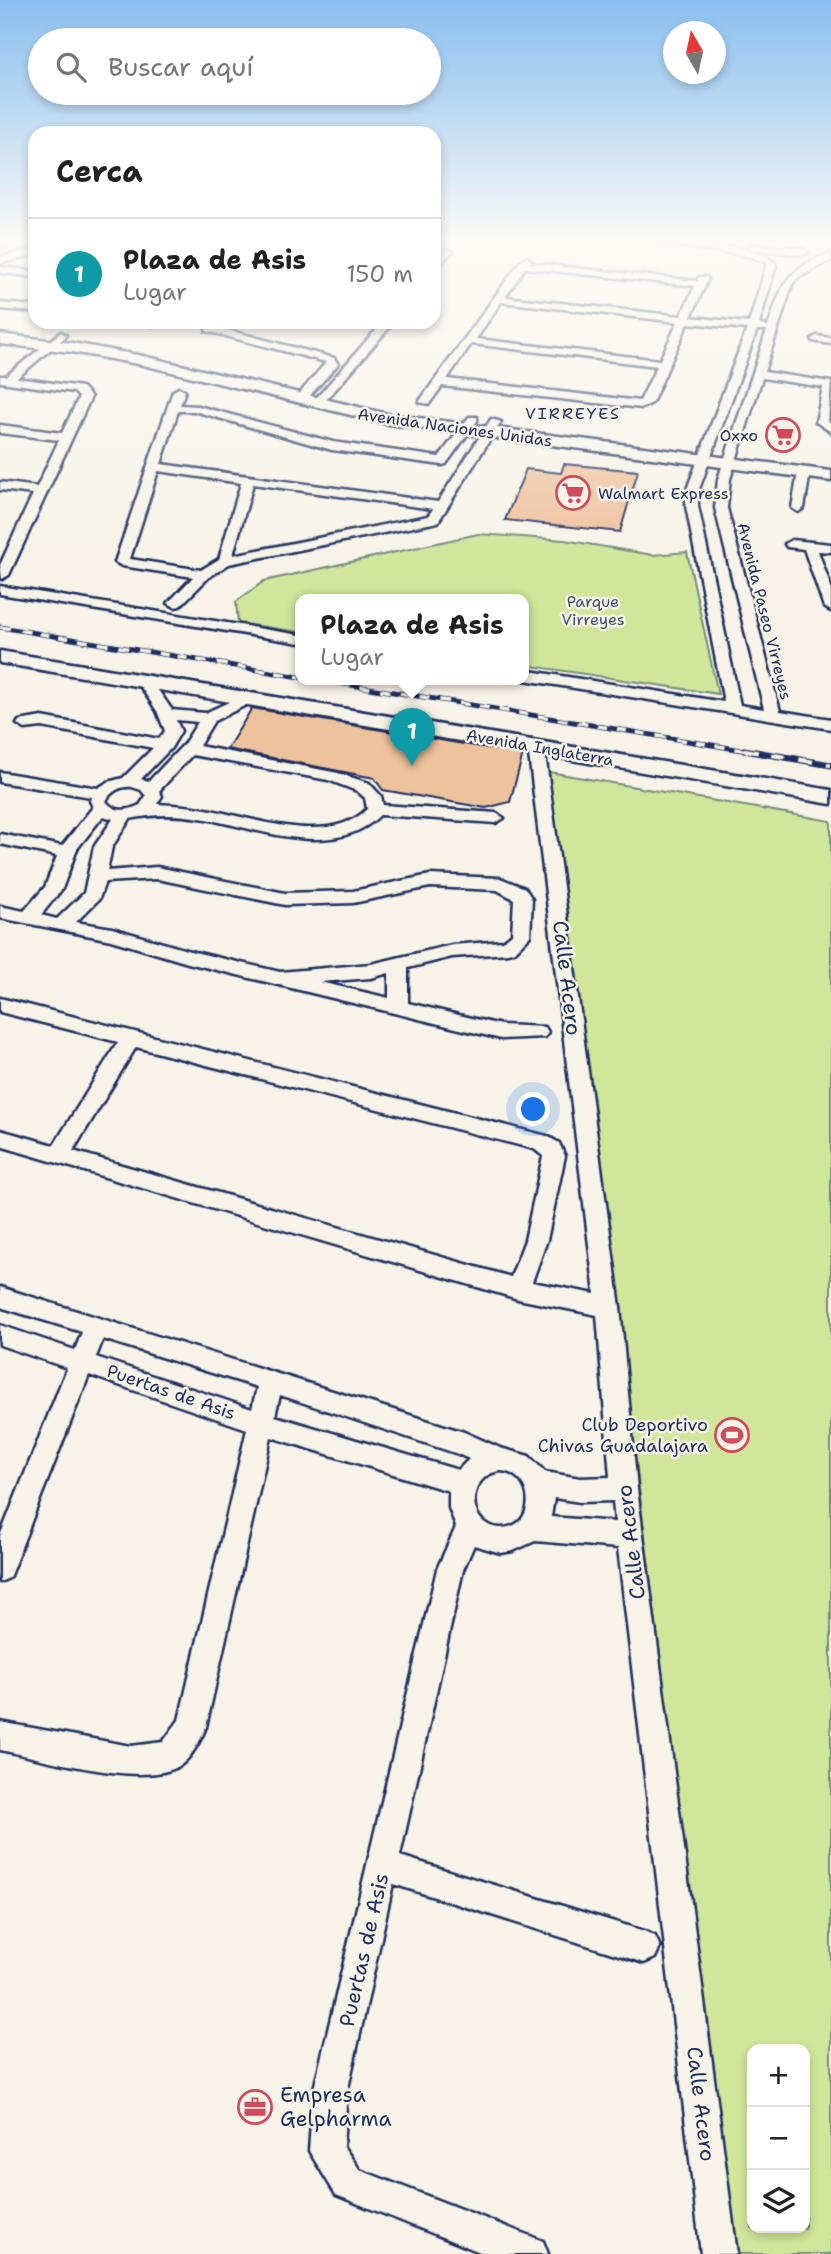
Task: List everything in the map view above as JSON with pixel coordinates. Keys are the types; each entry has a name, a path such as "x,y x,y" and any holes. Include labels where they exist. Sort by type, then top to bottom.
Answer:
{"street":[{"path":"3,377 39,348"},
{"name":"Avenida Naciones Unidas","path":"100,348 175,362 314,397 388,419 469,424 731,457 831,464"},
{"path":"284,348 330,360 332,364 314,397"},
{"path":"314,397 363,348"},
{"path":"425,402 464,348"},
{"path":"530,348 665,364"},
{"path":"440,382 642,405 646,403 672,348"},
{"name":"Avenida Paseo Virreyes","path":"745,348 692,492 692,506 723,577 773,715"},
{"name":"Avenida Paseo Virreyes","path":"733,708 723,577 721,508 724,479 766,348"},
{"path":"759,370 831,374"},
{"path":"759,370 827,384 829,387 821,422 831,428"},
{"path":"3,377 78,389 85,397 39,491 6,550 1,583 295,638"},
{"path":"179,391 122,562 203,575"},
{"path":"173,408 194,408 332,446 442,461"},
{"path":"449,492 442,461 469,424"},
{"path":"175,603 203,575 225,561 433,519 491,427"},
{"path":"0,429 66,437"},
{"name":"Avenida Naciones Unidas","path":"731,457 831,476"},
{"path":"155,467 440,506"},
{"path":"797,508 804,472"},
{"path":"225,561 248,480"},
{"path":"0,486 39,491"},
{"path":"792,544 810,548 831,548"},
{"path":"810,548 831,607"},
{"name":"Avenida Inglaterra","path":"0,657 831,797"},
{"path":"529,676 831,724"},
{"path":"128,782 165,746 173,731 166,714 146,683"},
{"path":"166,714 207,718 249,698"},
{"path":"152,789 201,737 207,718"},
{"path":"25,724 41,722 165,746"},
{"name":"Calle Acero","path":"536,746 608,1307 624,1489 719,2254"},
{"path":"188,750 332,776 363,787 373,796 376,810"},
{"path":"0,777 101,801 110,814 124,816 146,808 203,813 268,828 307,833 340,831 359,825 376,810 496,818"},
{"path":"28,918 53,889 66,852 101,801 117,784 138,783 152,789"},
{"path":"146,808 154,796 152,789"},
{"path":"61,926 90,899 98,877 103,847 124,816"},
{"path":"0,839 66,852"},
{"path":"98,877 157,873 285,900 353,897 430,881 500,884 519,892 523,899 521,936 508,947 452,951 370,971 279,979"},
{"path":"0,912 112,934 188,957 501,1032 538,1032"},
{"path":"398,1007 399,964"},
{"path":"0,1005 540,1142 551,1149 554,1156 536,1240 518,1289"},
{"path":"60,1154 131,1038"},
{"path":"0,1138 518,1289 608,1307"},
{"path":"0,1297 271,1381 464,1444 499,1461 521,1466 538,1483 542,1506 531,1528 517,1537 500,1539 483,1535 470,1525 459,1505 462,1483 477,1467 499,1461"},
{"path":"0,1569 96,1326"},
{"name":"Puertas de Asis","path":"0,1335 262,1423 462,1483"},
{"path":"0,1736 131,1760 171,1755 192,1727 271,1381"},
{"path":"538,1483 580,1490 624,1489"},
{"name":"Puertas de Asis","path":"470,1525 450,1569 330,2093 326,2151 348,2183 530,2254"},
{"path":"531,1528 631,1536"},
{"path":"384,1866 644,1947"}],"green space":[{"name":"Parque Virreyes","path":"478,534 564,540 653,555 687,552 718,694 529,666 529,594 295,594 295,631 238,623 236,602 264,581"},
{"name":"Club Deportivo Chivas Guadalajara","path":"549,772 831,821 831,2254 735,2254"}],"building":[{"name":"Walmart Express","path":"564,464 638,471 620,532 505,520 526,469 561,473"},
{"path":"252,708 523,754 510,802 486,808 383,790 374,778 227,749"}],"railway":[{"path":"0,627 295,676"},
{"path":"351,685 754,752"},
{"path":"744,750 831,765"}],"place":[{"name":"Oxxo","path":"783,435"},
{"name":"Walmart Express","path":"573,493"},
{"name":"Plaza de Asis","path":"412,766"},
{"name":"Club Deportivo Chivas Guadalajara","path":"732,1435"},
{"name":"Empresa Gelpharma","path":"255,2107"}],"district":[{"name":"VIRREYES","path":"573,413"}]}
